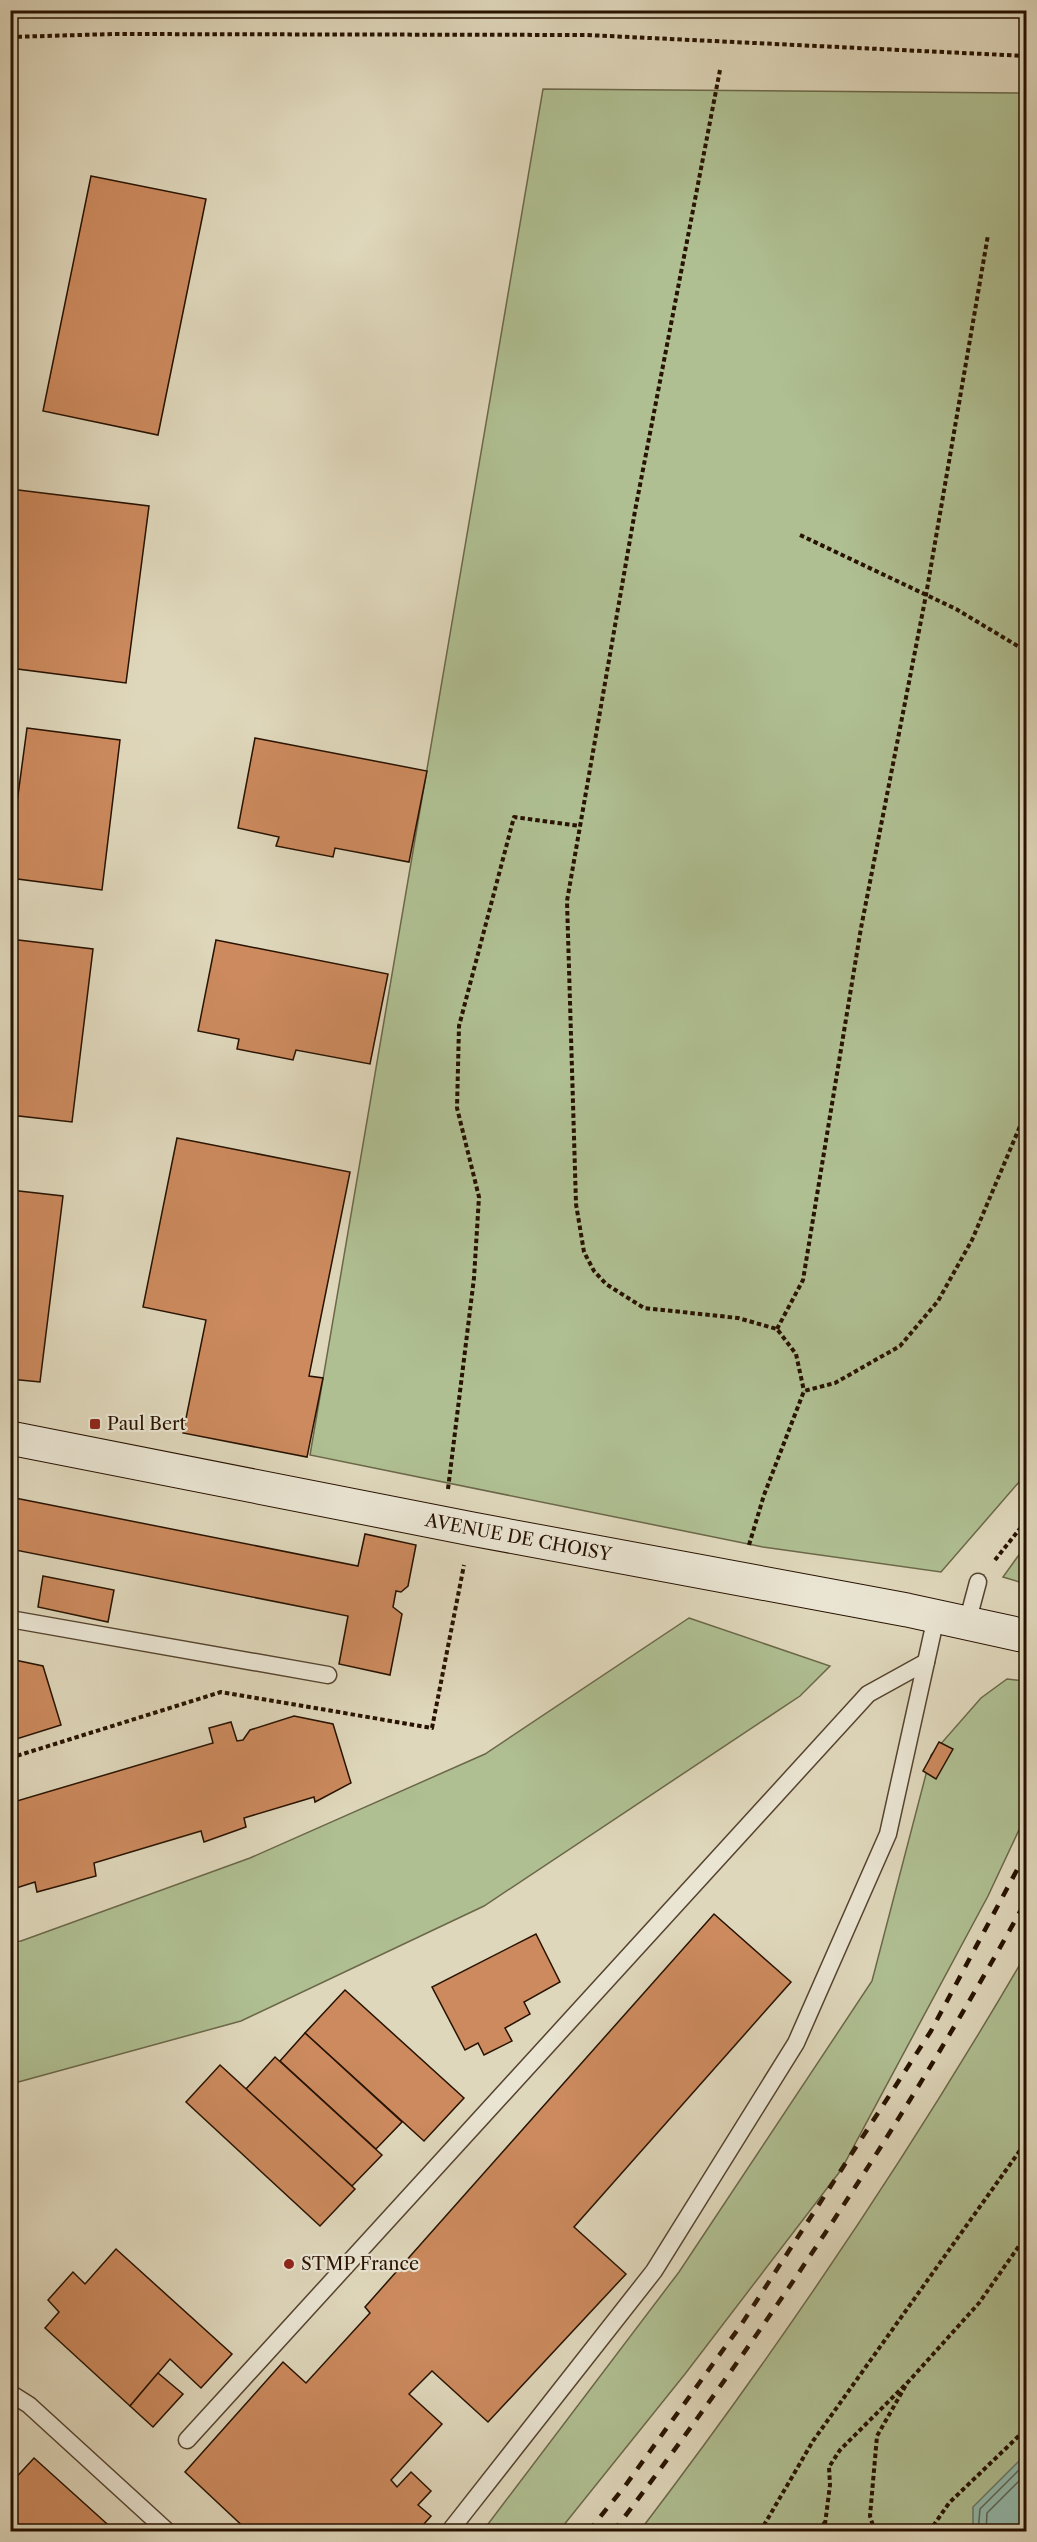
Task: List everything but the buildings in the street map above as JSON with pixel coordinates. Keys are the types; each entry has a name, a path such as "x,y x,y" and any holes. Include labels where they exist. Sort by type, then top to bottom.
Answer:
{"main road":[{"name":"AVENUE DE CHOISY","path":"10,1438 472,1529 739,1577 1026,1636"}],"lane":[{"path":"449,2532 654,2271 796,2043 888,1834 926,1662 951,1620 978,1582"},
{"path":"10,1619 328,1675"},
{"path":"188,2440 868,1694 926,1662"},
{"path":"10,2393 29,2405 168,2532"}],"path":[{"path":"10,37 114,33 587,34 1026,56"},
{"path":"720,70 635,511 567,901 576,1204 584,1252 594,1270 606,1284 644,1308 738,1317 777,1329 796,1354 804,1392 764,1495 739,1577"},
{"path":"777,1329 804,1280 861,928 926,595 988,235"},
{"path":"800,535 956,609 1026,651"},
{"path":"472,1529 477,1498 447,1494 474,1278 479,1197 457,1108 459,1026 514,817 580,826"},
{"path":"804,1392 835,1383 900,1346 938,1301 972,1240 1026,1112"},
{"path":"978,1582 1026,1521"},
{"path":"760,2532 813,2441 1026,2142"},
{"path":"824,2532 830,2485 829,2467 840,2450 909,2381 980,2303 1026,2236"},
{"path":"875,2532 870,2516 877,2436 909,2381"},
{"path":"929,2532 949,2503 1026,2429"},
{"path":"818,2532 825,2522"}],"green space":[{"path":"543,89 1026,93 1026,1474 941,1572 763,1547 310,1455"},
{"path":"1026,1545 1026,1584 1003,1577"},
{"path":"689,1618 830,1666 800,1696 484,1906 241,2021 11,2084 11,1942 21,1941 250,1858 485,1754"},
{"path":"1007,1679 1026,1681 1026,1815 988,1896 841,2170 685,2374 559,2531 482,2532 679,2272 872,1981 931,1755 981,1698"},
{"path":"1026,1954 1026,2531 639,2532 793,2321 842,2249 936,2103"}],"water":[{"path":"1026,2454 1026,2531 973,2531 973,2507"}],"railway":[{"path":"588,2532 625,2486 741,2325 931,2031 1026,1853"},
{"path":"613,2532 725,2380 831,2224 932,2065 1026,1901"}],"place":[{"name":"Paul Bert","path":"95,1424"},
{"name":"STMP France","path":"289,2264"}]}
